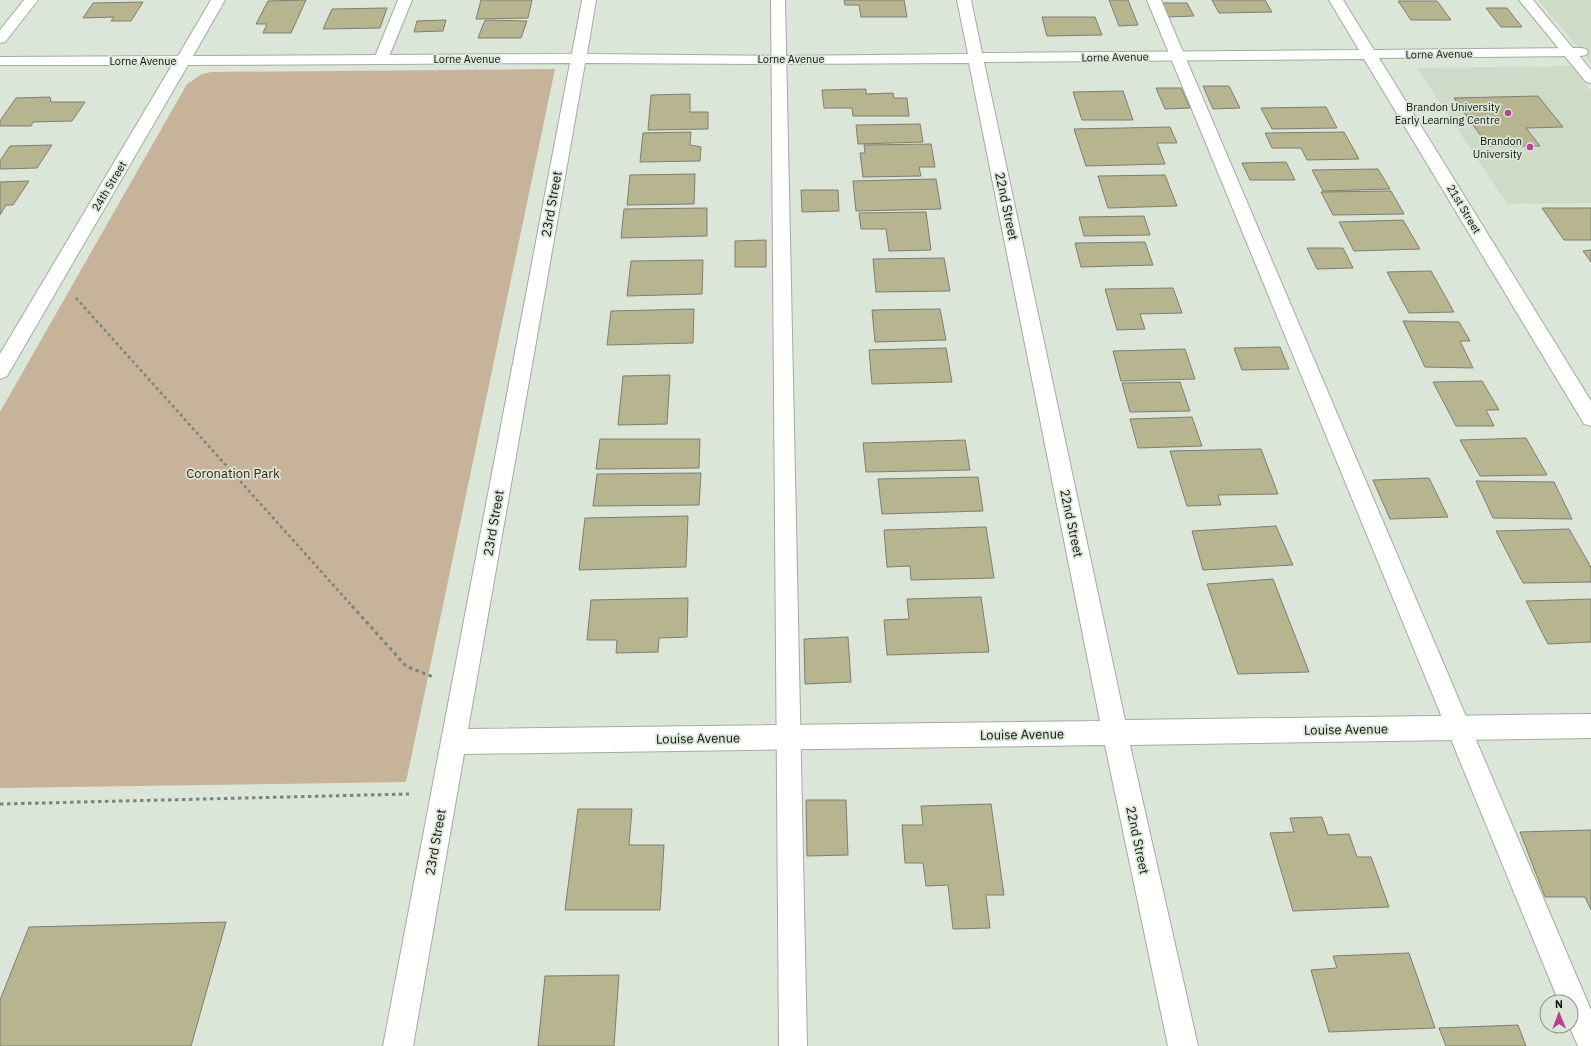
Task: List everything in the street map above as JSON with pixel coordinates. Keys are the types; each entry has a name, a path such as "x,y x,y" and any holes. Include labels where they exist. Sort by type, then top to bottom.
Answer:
{"street":[{"name":"24th Street","path":"0,371 218,0"},
{"name":"23rd Street","path":"398,1046 589,0"},
{"name":"22nd Street","path":"964,0 1115,733 1183,1046"},
{"name":"21st Street","path":"1336,0 1591,418"},
{"name":"Lorne Avenue","path":"0,61 578,58 778,60 1575,52"},
{"name":"Louise Avenue","path":"453,742 1591,726"}],"lane":[{"path":"0,39 31,0"},
{"path":"381,59 405,0"},
{"path":"778,0 790,737 793,1046"},
{"path":"1154,0 1591,1044"},
{"path":"1526,0 1575,52 1591,79"}],"path":[{"path":"56,276 406,666 462,691"},
{"path":"0,804 444,793"}],"shaded area":[{"path":"1538,0 1591,0 1591,63"},
{"name":"Brandon University","path":"1571,66 1591,91 1591,203 1507,204 1417,68"}],"green space":[{"name":"Coronation Park","path":"555,69 406,782 0,788 0,412 187,84 202,74 212,72"}],"building":[{"path":"306,0 291,33 263,33 267,24 256,24 268,1"},
{"path":"481,0 532,0 528,18 476,19"},
{"path":"844,0 904,0 907,17 861,17 859,5 845,5"},
{"path":"1109,0 1128,0 1138,25 1119,26"},
{"path":"1212,0 1265,0 1272,12 1219,13"},
{"path":"1398,1 1437,1 1451,20 1411,20"},
{"path":"143,2 131,21 111,21 114,17 83,18 93,3"},
{"path":"1161,3 1187,3 1194,16 1167,17"},
{"path":"387,8 380,28 323,29 332,9"},
{"path":"1486,8 1507,8 1522,27 1501,27"},
{"path":"1042,17 1095,17 1102,35 1047,36"},
{"path":"446,20 443,31 414,32 417,21"},
{"path":"485,20 527,21 521,38 478,38"},
{"path":"1203,86 1229,86 1240,108 1213,109"},
{"path":"1156,88 1181,88 1190,108 1165,109"},
{"path":"866,89 866,94 893,93 894,98 907,98 909,116 853,116 852,108 824,108 822,90"},
{"path":"1123,91 1133,120 1082,120 1073,92"},
{"path":"690,94 690,112 708,112 708,129 648,130 651,95"},
{"name":"Brandon University Early Learning Centre","path":"1538,96 1563,127 1526,128 1540,146 1488,146 1454,98"},
{"path":"50,97 51,102 85,102 72,121 33,122 31,126 0,126 0,121 16,98"},
{"path":"1326,107 1337,128 1272,129 1261,108"},
{"path":"920,124 923,142 858,144 856,125"},
{"path":"1170,127 1177,143 1157,143 1165,164 1086,166 1074,129"},
{"path":"691,132 690,145 701,147 700,161 640,162 643,133"},
{"path":"1344,132 1359,159 1307,160 1301,148 1272,148 1265,133"},
{"path":"931,144 935,167 919,167 921,176 863,177 860,153 865,153 864,145"},
{"path":"52,145 37,168 0,169 0,161 10,146"},
{"path":"1286,162 1295,180 1250,180 1242,163"},
{"path":"1378,169 1390,189 1323,191 1312,170"},
{"path":"695,174 694,204 627,205 630,175"},
{"path":"1165,175 1177,206 1108,208 1098,176"},
{"path":"936,179 941,209 856,211 853,181"},
{"path":"29,181 13,205 6,205 0,215 0,182"},
{"path":"801,190 838,190 839,211 802,212"},
{"path":"1391,191 1404,214 1333,215 1321,192"},
{"path":"707,208 707,236 621,238 624,209"},
{"path":"1542,208 1591,208 1591,240 1564,240"},
{"path":"926,212 931,250 889,251 886,229 861,229 859,213"},
{"path":"1144,216 1150,235 1084,236 1079,217"},
{"path":"1403,220 1420,249 1354,251 1339,222"},
{"path":"766,240 766,267 735,267 735,241"},
{"path":"1145,242 1153,265 1081,267 1075,243"},
{"path":"1307,248 1343,248 1353,268 1317,269"},
{"path":"1591,250 1591,262 1583,251"},
{"path":"944,258 950,291 876,292 873,259"},
{"path":"703,260 702,294 627,296 631,261"},
{"path":"1431,271 1454,312 1409,313 1387,272"},
{"path":"1173,288 1182,313 1140,314 1145,329 1117,330 1105,289"},
{"path":"694,309 693,343 607,345 611,311"},
{"path":"940,309 946,340 875,342 872,310"},
{"path":"1403,321 1459,322 1470,341 1460,341 1473,368 1425,367"},
{"path":"1280,347 1289,369 1242,370 1234,348"},
{"path":"946,348 952,382 872,384 869,350"},
{"path":"1185,349 1195,379 1121,381 1113,351"},
{"path":"670,375 667,424 618,425 623,376"},
{"path":"1482,381 1499,410 1486,410 1494,426 1456,426 1433,382"},
{"path":"1180,382 1190,411 1130,412 1122,383"},
{"path":"1192,417 1202,446 1138,448 1130,419"},
{"path":"1526,438 1547,475 1480,476 1460,440"},
{"path":"600,439 700,439 699,468 596,469"},
{"path":"965,440 970,470 866,472 863,443"},
{"path":"1261,449 1278,494 1218,495 1221,505 1187,506 1170,451"},
{"path":"701,473 699,505 593,506 597,474"},
{"path":"978,477 983,511 882,514 878,479"},
{"path":"1429,478 1448,517 1390,519 1373,480"},
{"path":"1476,481 1554,482 1572,519 1493,518"},
{"path":"688,516 686,567 579,570 585,518"},
{"path":"1276,526 1293,565 1203,570 1192,531"},
{"path":"986,527 994,578 911,580 910,566 887,567 884,530"},
{"path":"1569,529 1591,567 1591,582 1523,583 1496,531"},
{"path":"1273,579 1309,672 1238,674 1207,584"},
{"path":"981,597 989,652 887,655 884,620 909,619 907,599"},
{"path":"688,598 687,637 659,638 658,652 616,653 617,640 587,640 591,600"},
{"path":"1591,599 1591,642 1548,644 1526,601"},
{"path":"848,637 851,682 805,684 804,639"},
{"path":"806,800 846,800 848,855 807,856"},
{"path":"991,804 1004,895 986,895 990,928 953,929 948,885 926,886 923,863 905,863 902,825 923,825 921,806"},
{"path":"578,809 632,809 629,845 664,845 660,910 565,910"},
{"path":"1322,817 1328,835 1349,834 1357,857 1371,857 1389,907 1293,911 1270,833 1294,832 1290,818"},
{"path":"1591,830 1591,910 1585,897 1545,897 1520,832"},
{"path":"226,922 191,1046 0,1046 0,1000 29,927"},
{"path":"1409,953 1435,1028 1329,1032 1311,970 1337,968 1333,956"},
{"path":"619,975 614,1046 538,1046 545,976"},
{"path":"1518,1025 1526,1046 1446,1046 1439,1028"}],"place":[{"name":"Brandon University Early Learning Centre","path":"1508,113"},
{"name":"Brandon University","path":"1530,147"}]}
